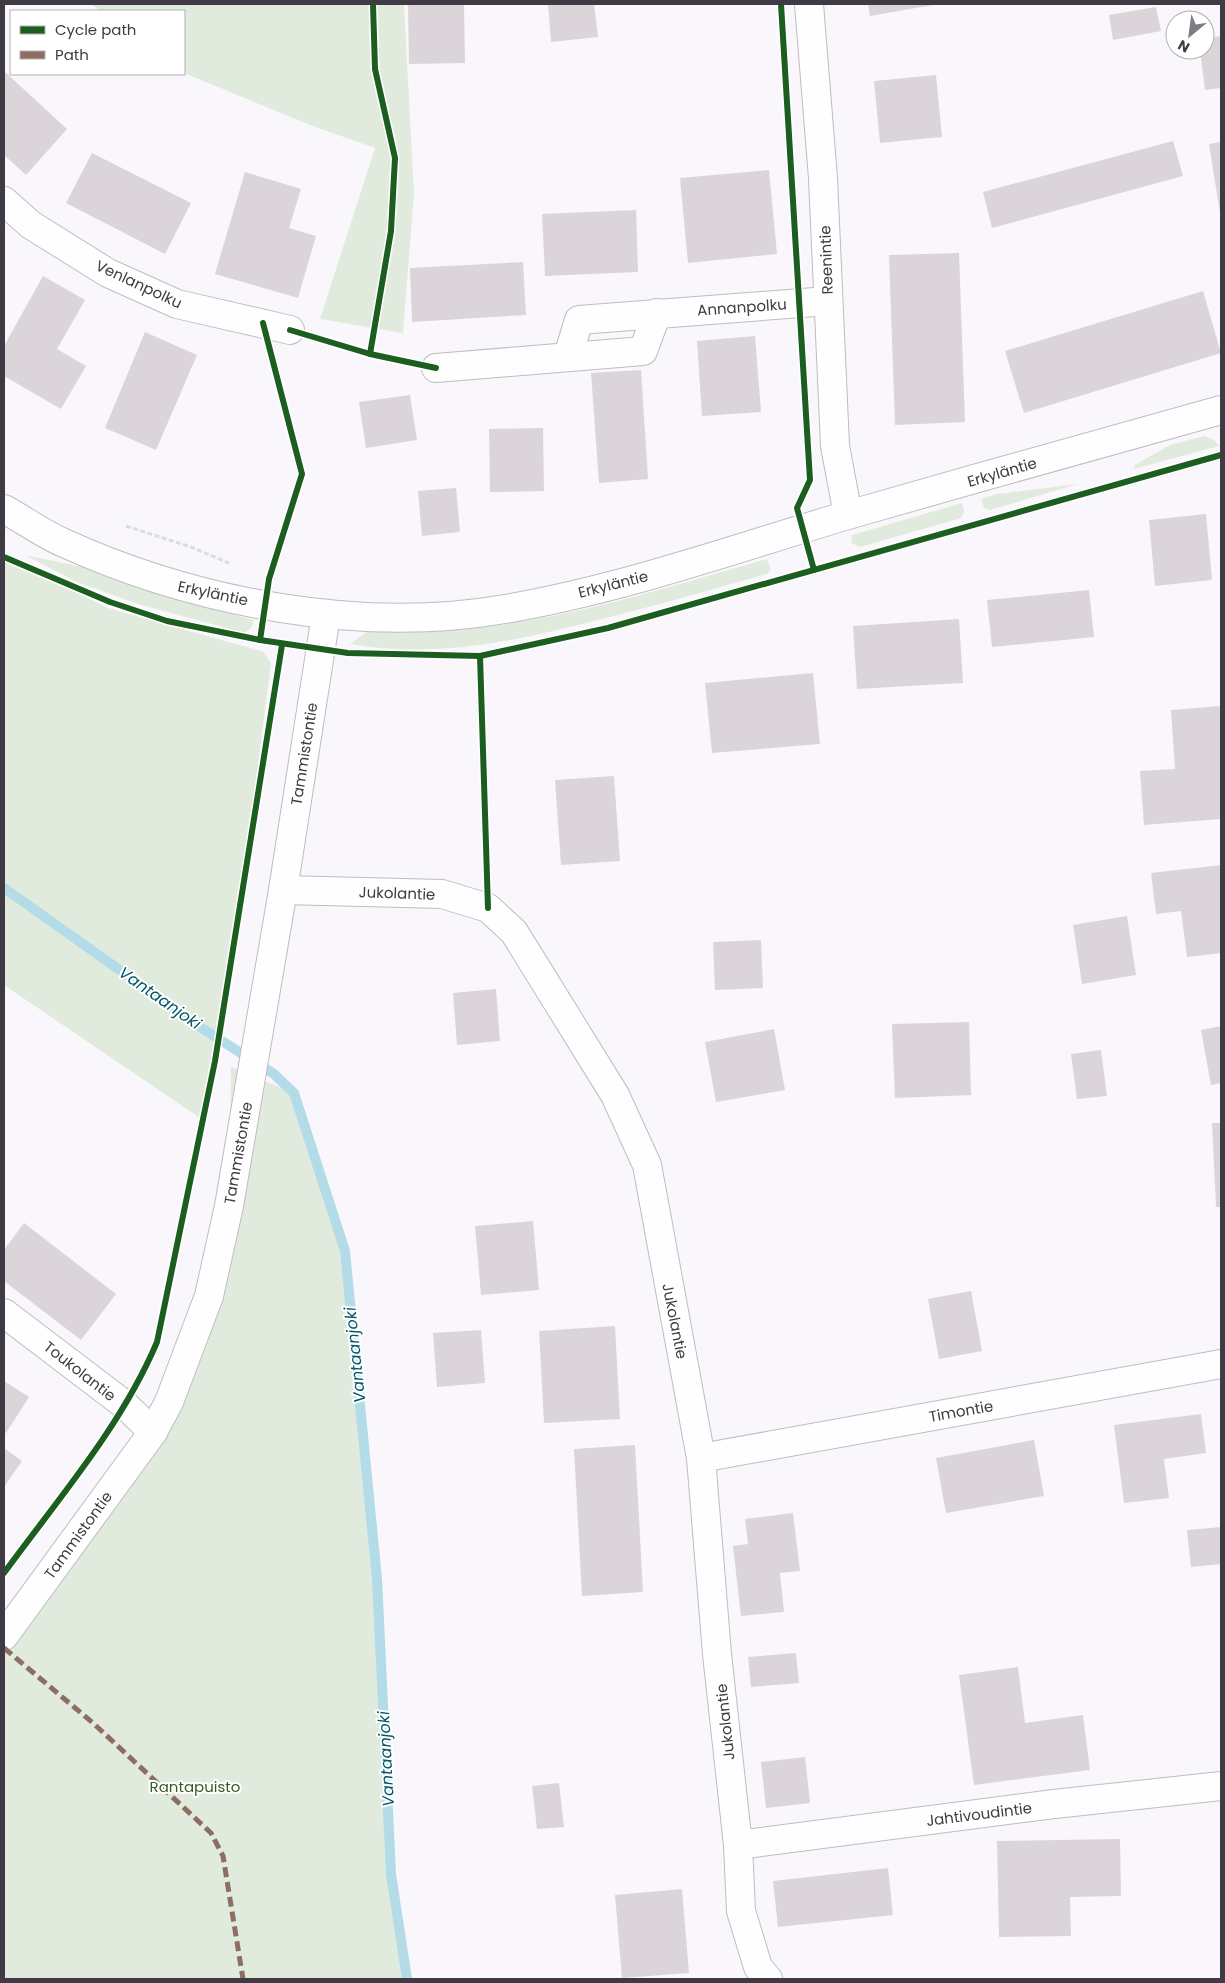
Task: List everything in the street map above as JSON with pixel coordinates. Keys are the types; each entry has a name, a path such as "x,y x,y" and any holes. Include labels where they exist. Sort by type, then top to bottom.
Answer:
{"street":[{"name":"Reenintie","path":"809,4 823,178 835,446 848,515"},
{"name":"Venlanpolku","path":"4,201 31,225 108,273 177,304 290,330"},
{"name":"Annanpolku","path":"568,356 579,320 828,301"},
{"path":"436,368 643,351 657,313"},
{"name":"Erkyläntie","path":"4,508 62,542 140,574 195,592 326,614 418,618 502,609 615,586 848,515 1221,410"},
{"name":"Tammistontie","path":"8,1622 154,1432 169,1402 209,1296 229,1206 258,1038 326,614"},
{"name":"Jukolantie","path":"283,890 442,894 488,908 514,932 615,1095 646,1165 701,1458 717,1654 738,1845 741,1911 758,1967 768,1979"},
{"name":"Toukolantie","path":"4,1313 125,1406 154,1432"},
{"name":"Timontie","path":"701,1458 1221,1364"},
{"name":"Jahtivoudintie","path":"738,1845 1054,1804 1221,1786"}],"path":[{"path":"126,526 191,547 236,566"}],"green space":[{"path":"91,4 404,4 414,194 403,333 320,319 375,148 310,125 185,73 185,10 100,10"},
{"path":"1204,436 1214,440 1219,446 1134,469 1135,465 1170,445"},
{"path":"1078,484 990,510 984,508 981,499 997,494"},
{"path":"962,503 964,512 961,518 860,547 851,543 852,535"},
{"path":"25,555 82,567 140,589 253,620 252,627 245,633 138,604 77,582"},
{"path":"4,557 108,608 264,652 271,664 233,950 203,1120 4,985"},
{"path":"767,559 771,569 767,574 641,609 537,635 475,646 444,649 413,650 350,644 368,631 420,632 521,622 619,601"},
{"name":"Rantapuisto","path":"231,1067 294,1093 345,1251 377,1579 391,1874 407,1979 4,1979 4,1653 173,1421 229,1206"}],"building":[{"path":"408,4 464,4 465,63 409,64"},
{"path":"548,4 594,4 598,37 551,42"},
{"path":"868,4 933,4 933,5 870,16"},
{"path":"1156,7 1161,31 1113,40 1109,15"},
{"path":"1221,36 1221,88 1205,90 1201,60 1215,60 1215,37"},
{"path":"4,71 67,129 26,175 4,155"},
{"path":"936,75 942,137 880,143 874,81"},
{"path":"1173,141 1183,176 992,228 983,192"},
{"path":"1221,142 1221,213 1220,213 1209,144"},
{"path":"92,153 191,203 165,254 66,203"},
{"path":"769,170 777,254 688,263 680,178"},
{"path":"245,172 301,189 289,228 316,236 298,298 215,274"},
{"path":"636,210 638,272 545,276 542,214"},
{"path":"959,253 965,422 895,425 889,255"},
{"path":"523,262 526,315 412,322 410,268"},
{"path":"43,276 85,300 57,349 86,366 61,409 4,376 4,346"},
{"path":"1203,291 1221,353 1024,413 1005,351"},
{"path":"145,332 197,355 156,450 105,428"},
{"path":"755,336 761,412 702,416 697,341"},
{"path":"641,370 648,479 599,483 591,373"},
{"path":"410,395 417,440 366,448 359,402"},
{"path":"543,428 544,491 490,492 489,429"},
{"path":"456,488 460,532 422,536 418,491"},
{"path":"1206,514 1212,580 1155,586 1149,520"},
{"path":"1089,590 1094,637 992,647 987,600"},
{"path":"959,619 963,683 857,689 853,626"},
{"path":"813,673 820,744 712,753 705,683"},
{"path":"1221,706 1221,819 1144,825 1140,771 1175,769 1171,710"},
{"path":"614,776 620,861 561,865 555,780"},
{"path":"1221,865 1221,953 1187,957 1181,911 1156,914 1151,873"},
{"path":"1127,916 1136,975 1082,984 1073,925"},
{"path":"761,940 763,988 715,990 713,942"},
{"path":"496,989 500,1041 457,1045 453,993"},
{"path":"969,1022 971,1095 895,1098 892,1024"},
{"path":"1221,1026 1221,1083 1211,1085 1201,1030"},
{"path":"774,1029 785,1090 716,1102 705,1042"},
{"path":"1101,1050 1107,1096 1077,1099 1071,1054"},
{"path":"1212,1123 1221,1123 1221,1207 1216,1207"},
{"path":"533,1221 539,1290 481,1295 475,1226"},
{"path":"24,1223 116,1294 81,1340 4,1281 4,1250"},
{"path":"971,1291 982,1351 939,1359 928,1299"},
{"path":"615,1326 620,1419 544,1423 539,1331"},
{"path":"481,1330 485,1383 437,1387 433,1333"},
{"path":"4,1381 29,1397 6,1433 4,1432"},
{"path":"1201,1414 1206,1453 1164,1459 1169,1498 1124,1503 1114,1425"},
{"path":"1034,1440 1044,1496 946,1513 936,1458"},
{"path":"635,1445 643,1592 582,1596 574,1449"},
{"path":"4,1448 22,1461 4,1487"},
{"path":"793,1513 800,1571 780,1573 784,1612 741,1616 733,1546 748,1544 745,1519"},
{"path":"1221,1527 1221,1564 1191,1567 1187,1530"},
{"path":"796,1653 799,1683 751,1687 748,1657"},
{"path":"1018,1667 1025,1723 1083,1715 1090,1770 974,1785 959,1675"},
{"path":"805,1757 810,1803 766,1808 761,1762"},
{"path":"559,1783 564,1827 537,1829 532,1786"},
{"path":"1120,1839 1121,1896 1070,1897 1071,1936 999,1937 997,1841"},
{"path":"888,1868 893,1915 778,1927 773,1881"},
{"path":"682,1889 689,1973 622,1978 615,1895"}],"waterway":[{"name":"Vantaanjoki","path":"4,888 200,1027 274,1074 294,1093 345,1251 377,1579 391,1874 407,1979"}],"marked path":[{"path":"4,1648 93,1723 211,1833 223,1856 243,1979"}],"cycle path":[{"path":"370,354 391,231 395,158 375,69 373,4"},
{"path":"781,4 810,480 797,508 814,570"},
{"path":"260,640 269,579 302,474 263,323"},
{"path":"290,330 370,354 436,368"},
{"path":"4,557 110,602 167,621 260,640 348,653 480,656 608,628 1221,455"},
{"path":"4,1573 67,1490 107,1433 125,1404 157,1342 215,1061 282,645"},
{"path":"480,656 488,908"}]}
